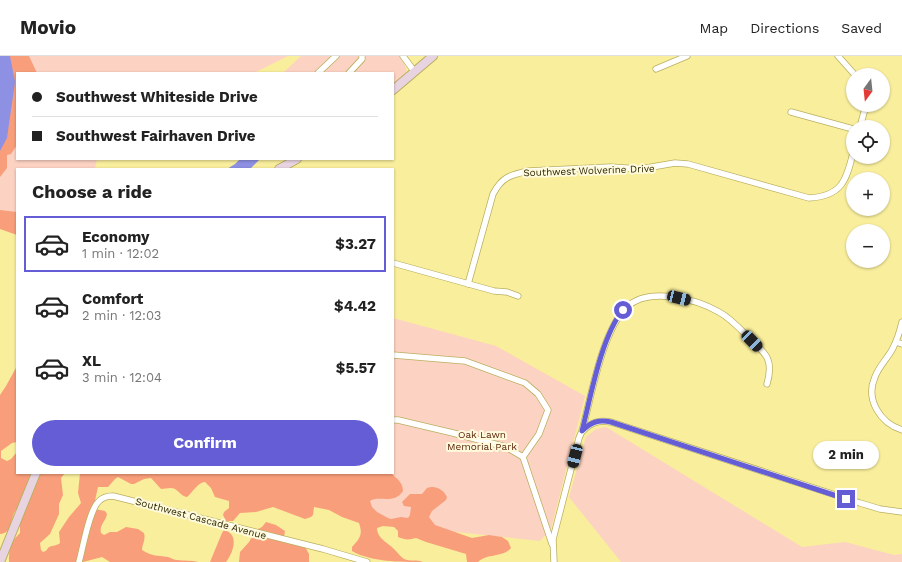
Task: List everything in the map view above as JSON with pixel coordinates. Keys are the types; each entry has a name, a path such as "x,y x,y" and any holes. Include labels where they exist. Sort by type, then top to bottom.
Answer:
{"street":[{"path":"319,72 336,56"},
{"path":"350,72 360,63 362,56"},
{"path":"403,56 414,71"},
{"path":"394,89 433,56"},
{"path":"656,69 687,56"},
{"path":"838,56 849,68"},
{"path":"791,112 846,127"},
{"path":"281,168 295,160"},
{"name":"Southwest Wolverine Drive","path":"468,284 493,194 498,183 504,178 515,173 611,167 640,169 675,163 688,164 809,198 822,197 833,193 845,178 849,164"},
{"path":"394,263 518,296"},
{"path":"552,547 579,438 609,334 620,314 632,302 645,297 662,295 690,301 713,309 729,318 766,355 770,367 767,384"},
{"path":"902,322 899,343 874,377 872,388 872,398 880,416 890,425 902,430"},
{"path":"394,355 465,361 526,383 538,394 548,410 539,434 523,457"},
{"path":"394,420 446,431 506,447 523,457 552,547 554,562"},
{"path":"582,431 587,426 597,421 611,422 860,503 880,509 902,512"},
{"path":"0,562 36,474"},
{"name":"Southwest Cascade Avenue","path":"79,562 94,508 100,500 113,496 323,549 367,562"}],"green space":[{"path":"13,56 288,56 256,72 16,72 16,160 97,160 95,168 16,168 16,229 0,224 0,151"},
{"path":"301,56 399,56 406,69 405,74 394,83 394,72 284,72"},
{"name":"Oak Lawn Memorial Park","path":"394,318 496,346 585,396 551,529 540,541 447,531 369,515 220,474 394,474"},
{"path":"606,427 802,547 845,542 894,555 902,554 902,562 621,562 569,497 586,437 596,429"}],"shaded area":[{"path":"10,56 29,56 37,72 16,72 16,146 11,154 7,155 7,168 0,177 0,131"},
{"path":"0,210 16,212 16,235 0,229"},
{"path":"16,368 16,442 12,443 1,451 1,458 7,461 16,453 16,474 64,474 61,478 63,495 59,504 59,514 50,534 40,543 41,550 43,552 49,547 60,543 59,532 81,503 78,493 80,474 392,474 401,483 403,491 395,498 374,499 370,501 372,507 377,512 391,519 401,517 408,518 411,507 404,506 402,502 410,494 422,494 427,488 436,487 447,497 446,500 432,511 429,517 435,525 472,538 489,535 502,537 508,541 511,548 503,553 486,557 478,562 467,562 466,554 416,538 400,538 398,537 398,531 394,527 383,526 377,528 379,535 404,559 423,562 377,559 360,555 352,551 352,547 361,533 359,523 342,517 329,510 314,507 313,515 305,519 273,507 256,512 240,513 233,521 226,521 223,515 229,508 229,501 215,497 211,488 205,482 198,485 187,497 183,496 173,488 161,489 151,478 131,484 118,477 108,487 98,487 94,505 95,509 105,511 107,514 101,528 101,533 104,535 110,532 117,532 126,527 138,529 144,533 145,538 142,550 152,555 168,557 176,560 199,562 110,562 102,557 83,562 9,562 11,546 20,533 20,511 29,502 30,494 15,511 9,529 0,534 0,395"},
{"path":"266,522 276,525 285,531 284,537 303,543 309,554 309,562 239,562 240,552 249,542 256,530 262,527"},
{"path":"224,530 232,535 234,540 231,554 226,562 210,562 222,533"}],"water":[{"path":"0,56 10,56 15,82 7,138 0,151"},
{"path":"239,160 259,160 251,168 229,168"}],"route":[{"path":"623,310 607,338 582,431 587,426 597,421 611,422 846,499"}]}
